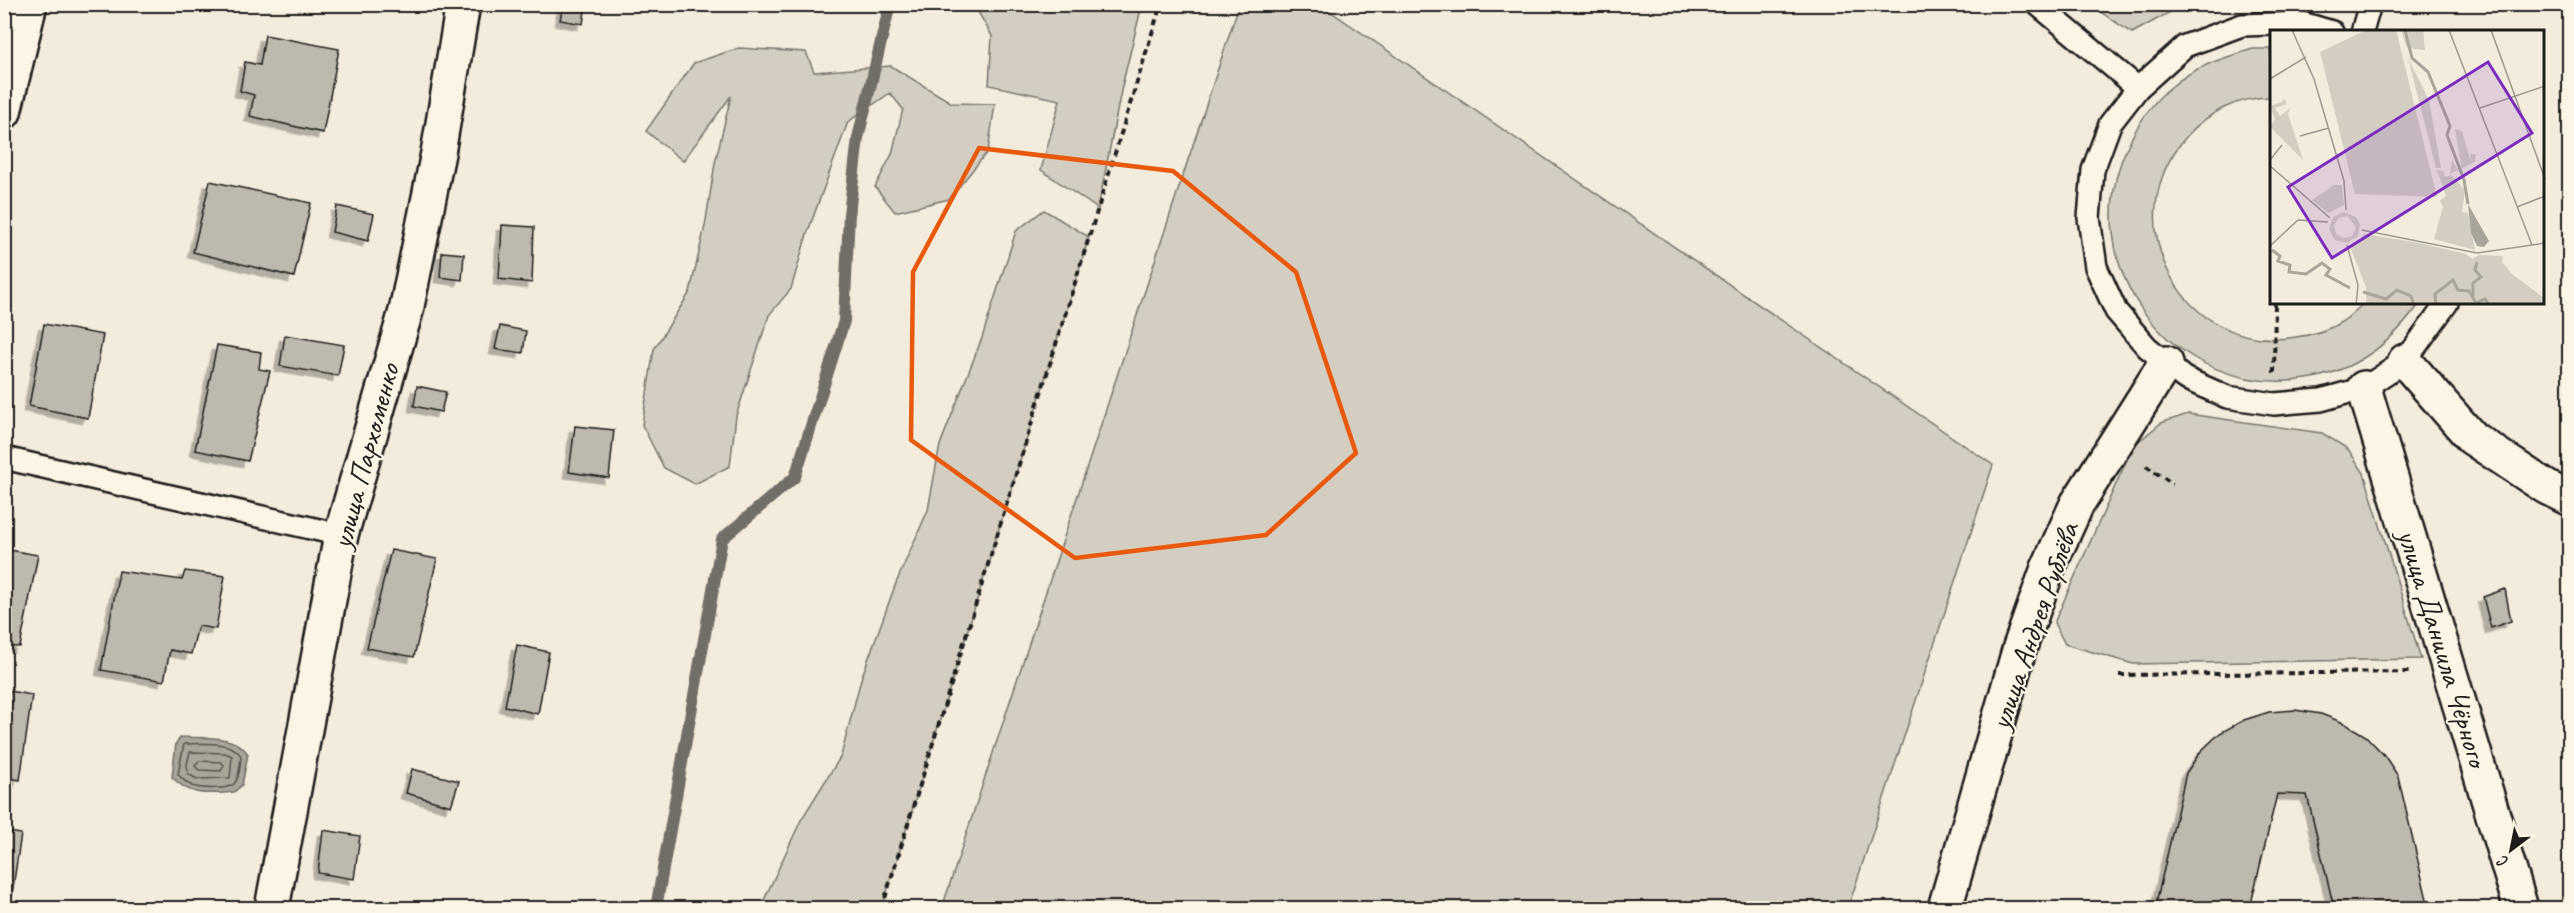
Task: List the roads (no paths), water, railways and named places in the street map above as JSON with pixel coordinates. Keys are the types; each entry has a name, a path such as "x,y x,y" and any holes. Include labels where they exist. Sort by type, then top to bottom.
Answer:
{"street":[{"path":"4,112 30,4"},
{"name":"улица Пархоменко","path":"272,909 341,535 406,311 438,153 463,4"},
{"path":"2404,361 2472,438 2546,487 2570,499"},
{"name":"улица Андрея Рублёва","path":"1946,909 2020,647 2048,568 2077,504 2166,363"},
{"name":"улица Даниила Чёрного","path":"2364,388 2522,909"}],"lane":[{"path":"2037,4 2138,87"},
{"path":"2363,30 2370,4"},
{"path":"2325,30 2302,23 2242,25 2185,46 2138,87 2110,124 2093,170 2089,218 2096,267 2116,311 2147,347 2184,378 2227,397 2274,404 2321,399 2364,388 2404,361 2446,304"},
{"path":"4,458 341,535"}],"water":[{"path":"181,737 218,738 242,747 248,754 242,785 234,792 200,793 179,783 172,777 176,743"}],"waterway":[{"path":"656,908 722,539 795,477 844,321 849,214 858,138 890,4"}]}
